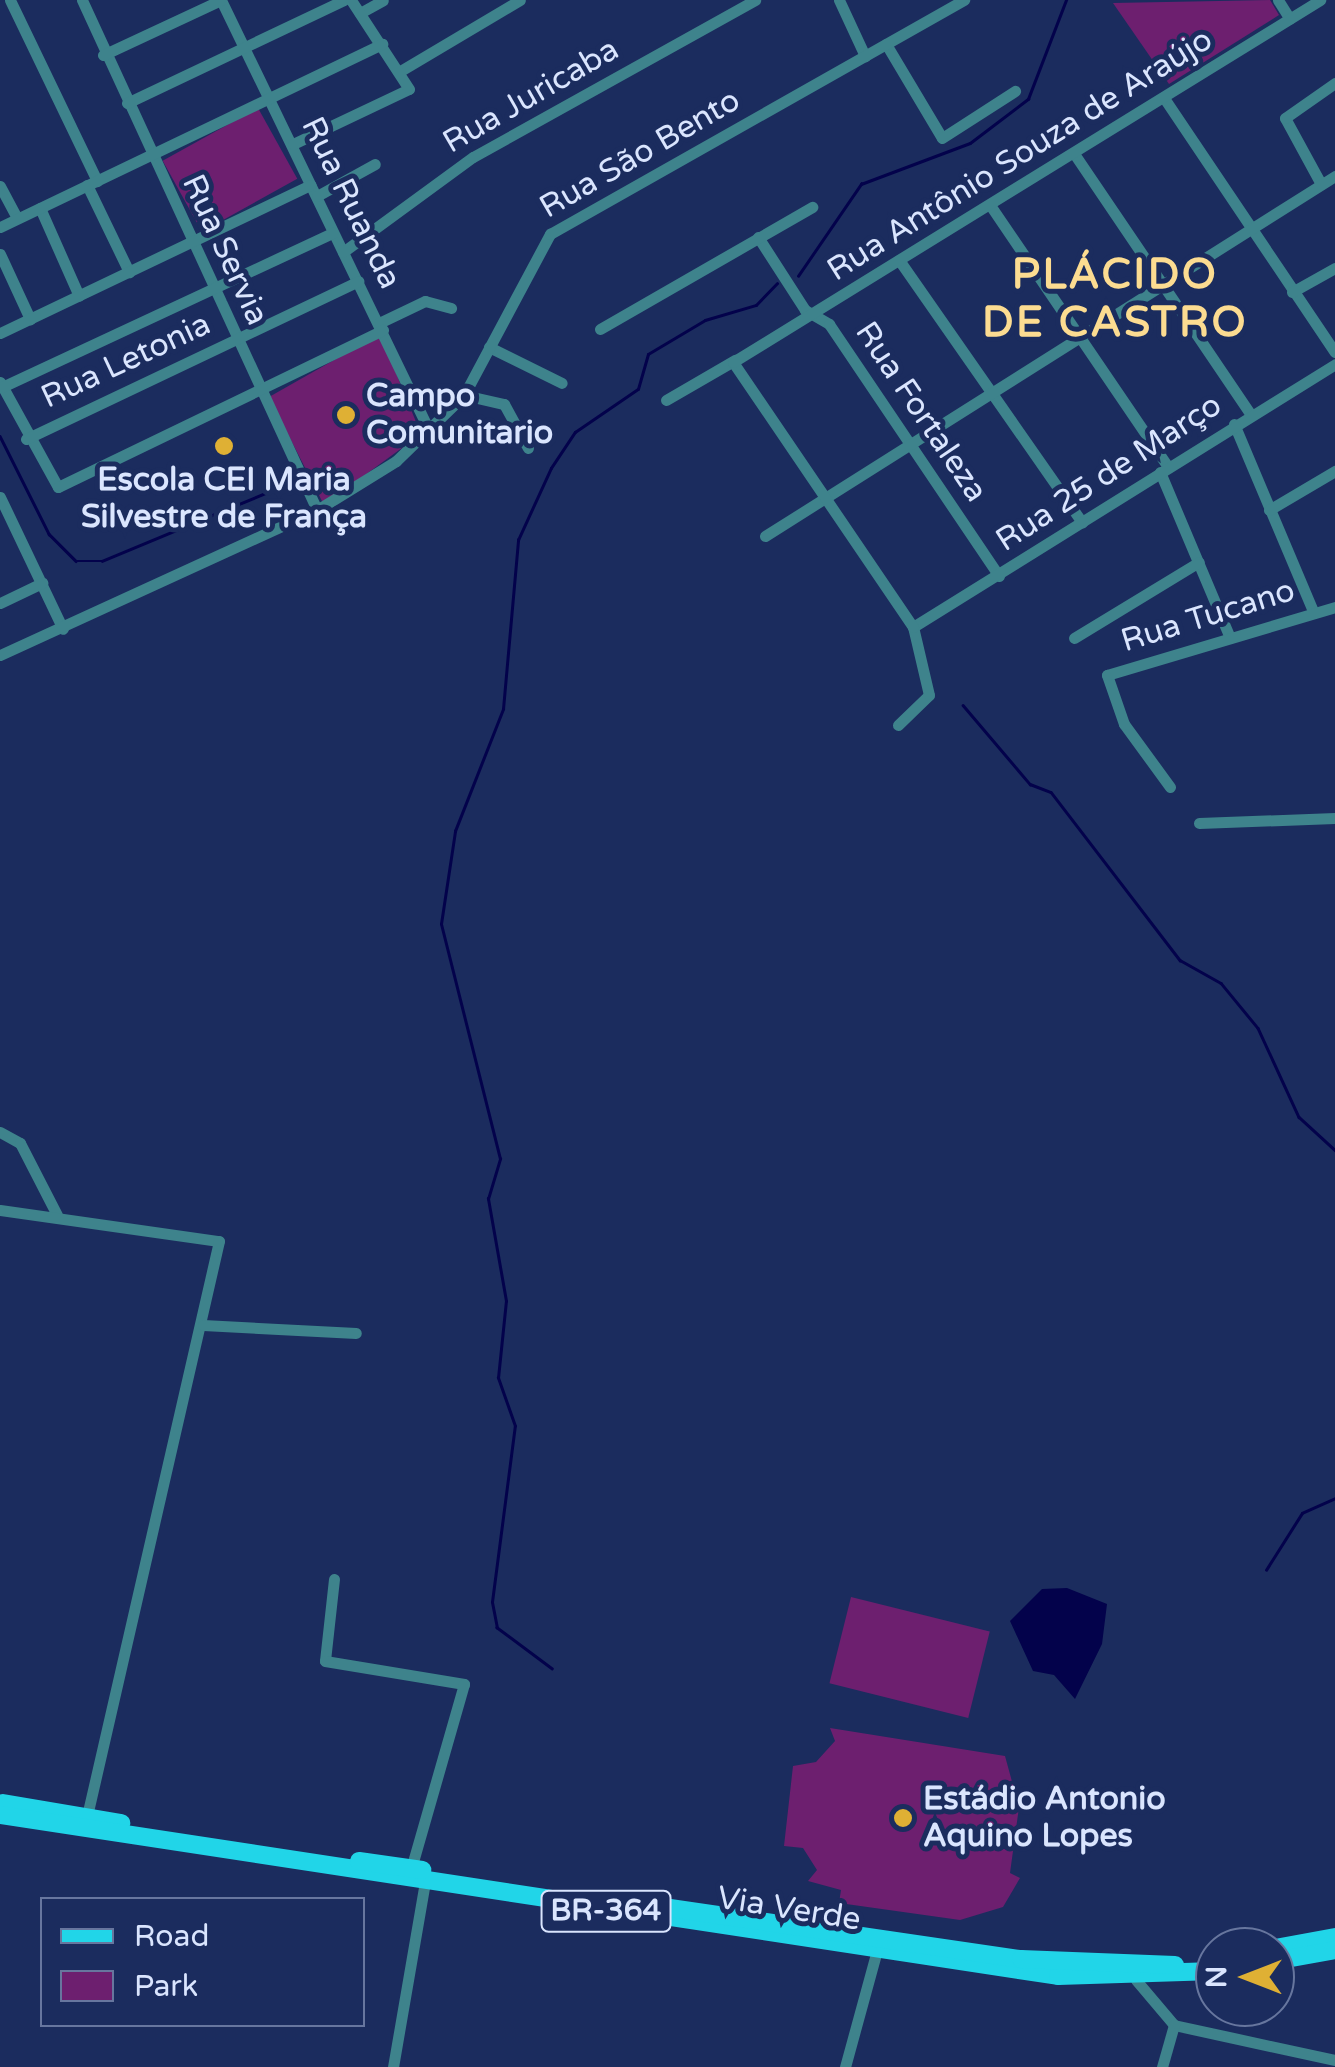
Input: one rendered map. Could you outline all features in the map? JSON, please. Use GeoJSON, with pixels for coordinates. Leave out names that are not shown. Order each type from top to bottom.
{"type":"FeatureCollection","features":[{"type":"Feature","properties":{"kind":"main road","name":"Via Verde"},"geometry":{"type":"LineString","coordinates":[[0,1803],[418,1876]]}},
{"type":"Feature","properties":{"kind":"main road","name":"Via Verde"},"geometry":{"type":"LineString","coordinates":[[0,1815],[878,1946],[1136,1980],[1195,1974]]}},
{"type":"Feature","properties":{"kind":"main road"},"geometry":{"type":"LineString","coordinates":[[1295,1945],[1335,1938]]}},
{"type":"Feature","properties":{"kind":"main road","name":"Via Verde"},"geometry":{"type":"LineString","coordinates":[[878,1946],[1084,1966],[1195,1961]]}},
{"type":"Feature","properties":{"kind":"main road"},"geometry":{"type":"LineString","coordinates":[[1295,1958],[1335,1950]]}},
{"type":"Feature","properties":{"kind":"street"},"geometry":{"type":"LineString","coordinates":[[10,0],[129,272]]}},
{"type":"Feature","properties":{"kind":"street"},"geometry":{"type":"LineString","coordinates":[[104,55],[221,0]]}},
{"type":"Feature","properties":{"kind":"street","name":"Rua Ruanda"},"geometry":{"type":"LineString","coordinates":[[221,0],[430,432]]}},
{"type":"Feature","properties":{"kind":"street"},"geometry":{"type":"LineString","coordinates":[[127,102],[348,0],[406,76],[406,91],[293,144]]}},
{"type":"Feature","properties":{"kind":"street"},"geometry":{"type":"LineString","coordinates":[[360,13],[383,0]]}},
{"type":"Feature","properties":{"kind":"street"},"geometry":{"type":"LineString","coordinates":[[406,76],[520,0]]}},
{"type":"Feature","properties":{"kind":"street","name":"Rua Juricaba"},"geometry":{"type":"LineString","coordinates":[[343,252],[473,158],[756,0]]}},
{"type":"Feature","properties":{"kind":"street"},"geometry":{"type":"LineString","coordinates":[[839,0],[865,56]]}},
{"type":"Feature","properties":{"kind":"street","name":"Rua São Bento"},"geometry":{"type":"LineString","coordinates":[[0,656],[316,510],[430,432],[464,396],[550,234],[964,0]]}},
{"type":"Feature","properties":{"kind":"street"},"geometry":{"type":"LineString","coordinates":[[1278,0],[1290,19]]}},
{"type":"Feature","properties":{"kind":"street","name":"Rua Antônio Souza de Araújo"},"geometry":{"type":"LineString","coordinates":[[666,400],[1075,155],[1320,0]]}},
{"type":"Feature","properties":{"kind":"street","name":"Rua Servia"},"geometry":{"type":"LineString","coordinates":[[83,6],[316,510]]}},
{"type":"Feature","properties":{"kind":"street"},"geometry":{"type":"LineString","coordinates":[[0,227],[382,44]]}},
{"type":"Feature","properties":{"kind":"street"},"geometry":{"type":"LineString","coordinates":[[886,44],[942,138],[1015,91]]}},
{"type":"Feature","properties":{"kind":"street"},"geometry":{"type":"LineString","coordinates":[[1321,184],[1284,118],[1335,82]]}},
{"type":"Feature","properties":{"kind":"street"},"geometry":{"type":"LineString","coordinates":[[1164,98],[1248,229],[1335,352]]}},
{"type":"Feature","properties":{"kind":"street"},"geometry":{"type":"LineString","coordinates":[[1075,155],[1167,282],[1250,415]]}},
{"type":"Feature","properties":{"kind":"street"},"geometry":{"type":"LineString","coordinates":[[0,333],[375,164]]}},
{"type":"Feature","properties":{"kind":"street"},"geometry":{"type":"LineString","coordinates":[[766,536],[1078,335],[1335,176]]}},
{"type":"Feature","properties":{"kind":"street"},"geometry":{"type":"LineString","coordinates":[[0,186],[17,218]]}},
{"type":"Feature","properties":{"kind":"street"},"geometry":{"type":"LineString","coordinates":[[990,204],[1164,469],[1230,638]]}},
{"type":"Feature","properties":{"kind":"street"},"geometry":{"type":"LineString","coordinates":[[40,208],[80,296]]}},
{"type":"Feature","properties":{"kind":"street"},"geometry":{"type":"LineString","coordinates":[[600,328],[812,208]]}},
{"type":"Feature","properties":{"kind":"street"},"geometry":{"type":"LineString","coordinates":[[334,233],[1,385],[52,485],[260,392],[425,301],[451,308]]}},
{"type":"Feature","properties":{"kind":"street","name":"Rua Fortaleza"},"geometry":{"type":"LineString","coordinates":[[758,237],[998,576]]}},
{"type":"Feature","properties":{"kind":"street"},"geometry":{"type":"LineString","coordinates":[[0,254],[30,319]]}},
{"type":"Feature","properties":{"kind":"street"},"geometry":{"type":"LineString","coordinates":[[899,260],[995,391],[1082,522]]}},
{"type":"Feature","properties":{"kind":"street"},"geometry":{"type":"LineString","coordinates":[[1292,292],[1335,268]]}},
{"type":"Feature","properties":{"kind":"street","name":"Rua Letonia"},"geometry":{"type":"LineString","coordinates":[[26,439],[358,281]]}},
{"type":"Feature","properties":{"kind":"street"},"geometry":{"type":"LineString","coordinates":[[490,347],[562,383]]}},
{"type":"Feature","properties":{"kind":"street"},"geometry":{"type":"LineString","coordinates":[[741,357],[734,374],[820,501],[913,627],[929,694],[898,726]]}},
{"type":"Feature","properties":{"kind":"street","name":"Rua 25 de Março"},"geometry":{"type":"LineString","coordinates":[[913,627],[1335,364]]}},
{"type":"Feature","properties":{"kind":"street"},"geometry":{"type":"LineString","coordinates":[[464,396],[504,404],[528,448]]}},
{"type":"Feature","properties":{"kind":"street"},"geometry":{"type":"LineString","coordinates":[[1234,424],[1314,613]]}},
{"type":"Feature","properties":{"kind":"street"},"geometry":{"type":"LineString","coordinates":[[1269,510],[1335,471]]}},
{"type":"Feature","properties":{"kind":"street"},"geometry":{"type":"LineString","coordinates":[[0,496],[63,629]]}},
{"type":"Feature","properties":{"kind":"street"},"geometry":{"type":"LineString","coordinates":[[1074,638],[1199,562]]}},
{"type":"Feature","properties":{"kind":"street"},"geometry":{"type":"LineString","coordinates":[[0,602],[42,583]]}},
{"type":"Feature","properties":{"kind":"street","name":"Rua Tucano"},"geometry":{"type":"LineString","coordinates":[[1170,787],[1126,728],[1107,676],[1335,607]]}},
{"type":"Feature","properties":{"kind":"street"},"geometry":{"type":"LineString","coordinates":[[1199,823],[1335,818]]}},
{"type":"Feature","properties":{"kind":"street"},"geometry":{"type":"LineString","coordinates":[[0,1132],[20,1143],[57,1215]]}},
{"type":"Feature","properties":{"kind":"street"},"geometry":{"type":"LineString","coordinates":[[0,1210],[57,1215],[220,1242],[87,1816]]}},
{"type":"Feature","properties":{"kind":"street"},"geometry":{"type":"LineString","coordinates":[[203,1325],[356,1333]]}},
{"type":"Feature","properties":{"kind":"street"},"geometry":{"type":"LineString","coordinates":[[334,1580],[323,1658],[452,1678],[466,1689],[418,1876],[393,2067]]}},
{"type":"Feature","properties":{"kind":"street"},"geometry":{"type":"LineString","coordinates":[[845,2067],[878,1946]]}},
{"type":"Feature","properties":{"kind":"street"},"geometry":{"type":"LineString","coordinates":[[1136,1980],[1174,2025],[1335,2060]]}},
{"type":"Feature","properties":{"kind":"street"},"geometry":{"type":"LineString","coordinates":[[1162,2067],[1174,2025]]}},
{"type":"Feature","properties":{"kind":"green space"},"geometry":{"type":"Polygon","coordinates":[[[1270,0],[1279,15],[1169,84],[1113,3],[1270,0]]]}},
{"type":"Feature","properties":{"kind":"green space"},"geometry":{"type":"Polygon","coordinates":[[[258,108],[297,179],[202,232],[163,161],[258,108]]]}},
{"type":"Feature","properties":{"kind":"green space","name":"Campo Comunitario"},"geometry":{"type":"Polygon","coordinates":[[[380,334],[421,434],[324,505],[269,397],[380,334]]]}},
{"type":"Feature","properties":{"kind":"green space"},"geometry":{"type":"Polygon","coordinates":[[[851,1597],[990,1632],[968,1718],[829,1683],[851,1597]]]}},
{"type":"Feature","properties":{"kind":"green space","name":"Estádio Antonio Aquino Lopes"},"geometry":{"type":"Polygon","coordinates":[[[830,1728],[1005,1756],[1019,1807],[1010,1873],[1020,1878],[1003,1907],[960,1920],[839,1903],[841,1890],[808,1881],[817,1870],[803,1848],[784,1846],[793,1766],[816,1762],[835,1741],[830,1728]]]}},
{"type":"Feature","properties":{"kind":"shaded area"},"geometry":{"type":"Polygon","coordinates":[[[1067,1588],[1107,1604],[1102,1644],[1075,1699],[1054,1675],[1033,1671],[1010,1621],[1042,1589],[1067,1588]]]}},
{"type":"Feature","properties":{"kind":"waterway"},"geometry":{"type":"LineString","coordinates":[[798,276],[861,184],[970,143],[1028,99],[1066,0]]}},
{"type":"Feature","properties":{"kind":"waterway"},"geometry":{"type":"LineString","coordinates":[[552,1669],[497,1628],[492,1602],[515,1426],[498,1378],[506,1301],[488,1199],[500,1159],[441,924],[455,831],[503,709],[518,540],[551,468],[575,432],[638,389],[648,354],[705,320],[756,305],[777,283]]}},
{"type":"Feature","properties":{"kind":"waterway"},"geometry":{"type":"LineString","coordinates":[[0,436],[49,534],[76,561],[102,561],[282,486]]}},
{"type":"Feature","properties":{"kind":"waterway"},"geometry":{"type":"LineString","coordinates":[[963,705],[1030,784],[1051,792],[1180,960],[1221,983],[1258,1028],[1299,1117],[1335,1150]]}},
{"type":"Feature","properties":{"kind":"waterway"},"geometry":{"type":"LineString","coordinates":[[1266,1570],[1302,1513],[1335,1498]]}},
{"type":"Feature","properties":{"kind":"place","name":"Campo Comunitario"},"geometry":{"type":"Point","coordinates":[346,415]}},
{"type":"Feature","properties":{"kind":"place","name":"Escola CEI Maria Silvestre de França"},"geometry":{"type":"Point","coordinates":[224,446]}},
{"type":"Feature","properties":{"kind":"place","name":"Estádio Antonio Aquino Lopes"},"geometry":{"type":"Point","coordinates":[903,1818]}},
{"type":"Feature","properties":{"kind":"district","name":"PLÁCIDO DE CASTRO"},"geometry":{"type":"Point","coordinates":[1115,299]}}]}
